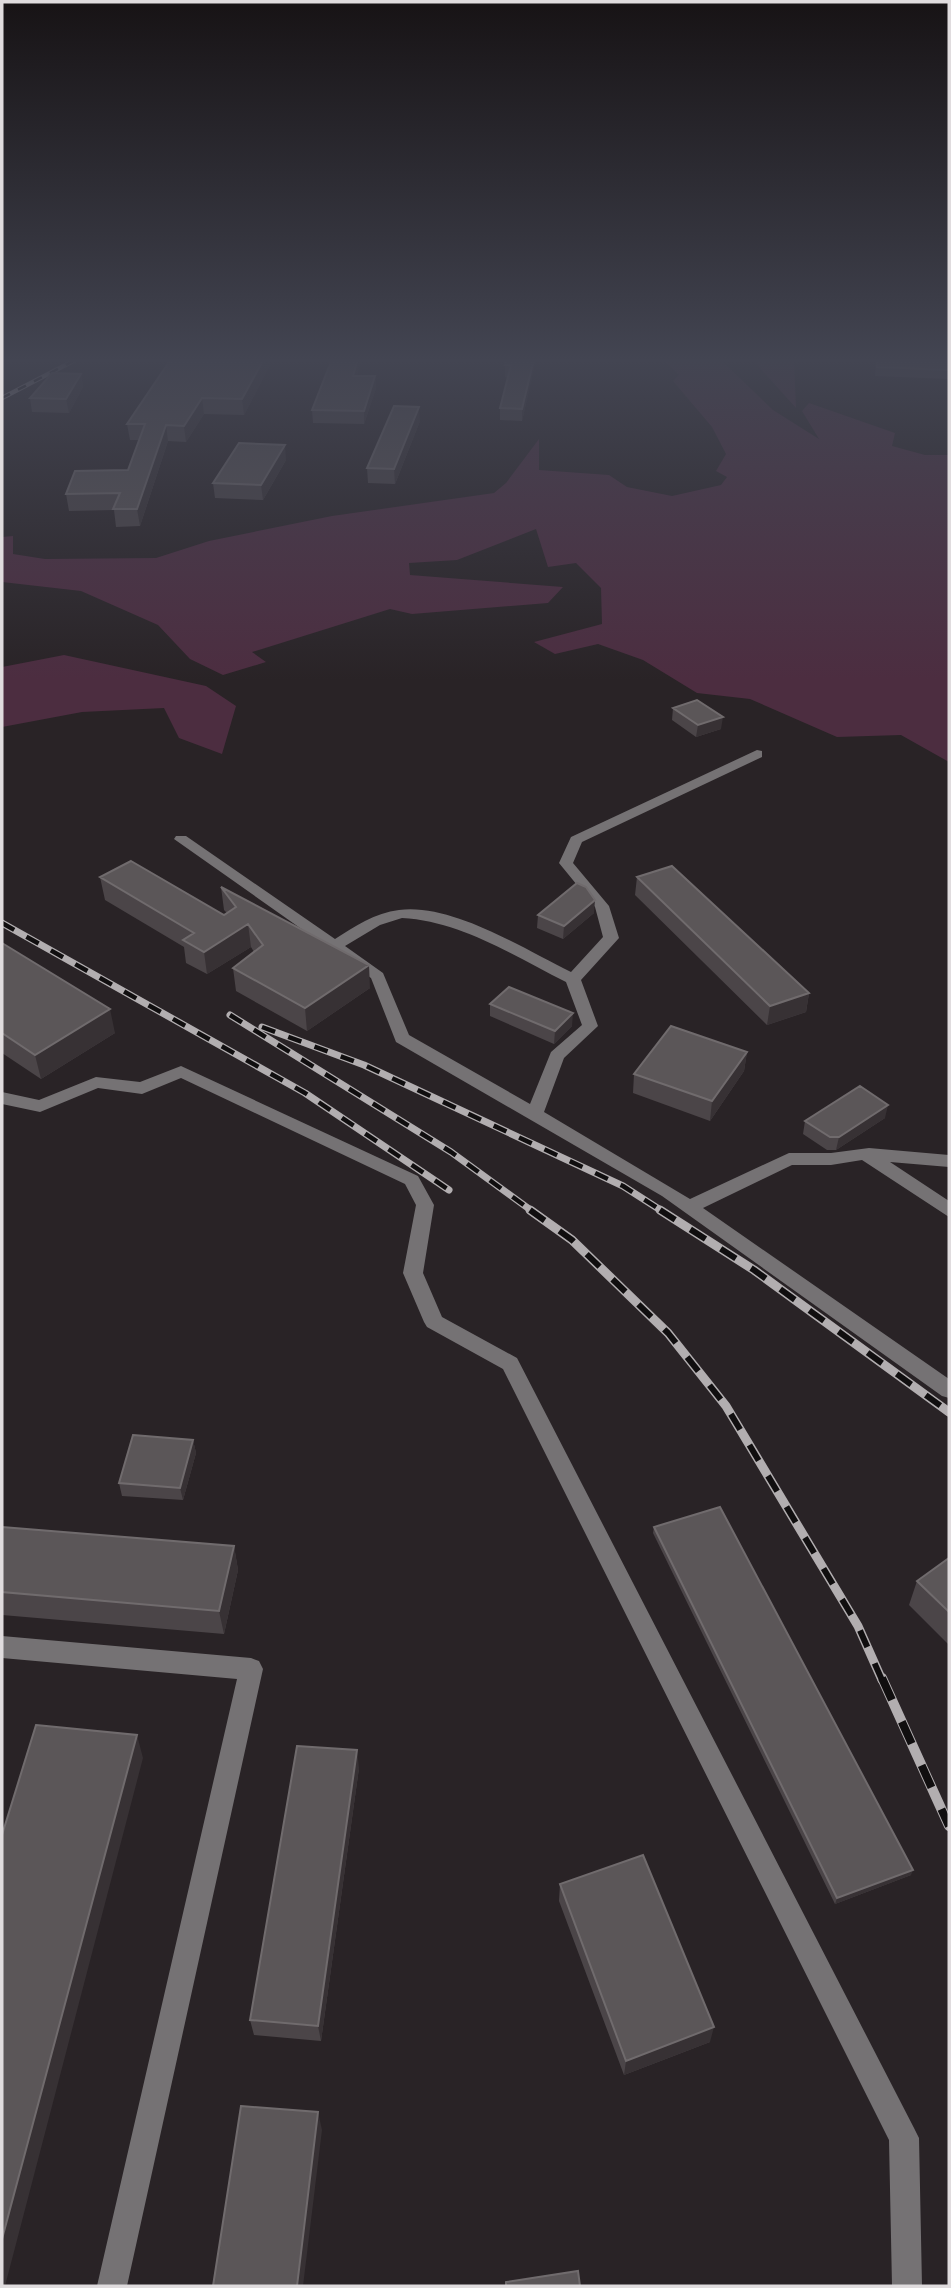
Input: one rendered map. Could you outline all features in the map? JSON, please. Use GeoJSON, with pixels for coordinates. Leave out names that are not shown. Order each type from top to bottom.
{"type":"FeatureCollection","features":[{"type":"Feature","properties":{"kind":"lane"},"geometry":{"type":"LineString","coordinates":[[573,979],[611,938],[602,906],[566,863],[576,840],[757,754]]}},
{"type":"Feature","properties":{"kind":"lane"},"geometry":{"type":"LineString","coordinates":[[181,839],[377,976],[402,1038],[535,1113],[690,1207],[949,1390]]}},
{"type":"Feature","properties":{"kind":"lane"},"geometry":{"type":"LineString","coordinates":[[334,946],[371,923],[403,914],[459,924],[573,979],[590,1026],[557,1056],[535,1113]]}},
{"type":"Feature","properties":{"kind":"lane"},"geometry":{"type":"LineString","coordinates":[[2,1098],[40,1106],[96,1083],[142,1087],[181,1071],[412,1180],[425,1205],[413,1273],[434,1322],[510,1364],[904,2138],[907,2286]]}},
{"type":"Feature","properties":{"kind":"lane"},"geometry":{"type":"LineString","coordinates":[[690,1207],[789,1159],[831,1159],[865,1154],[949,1161]]}},
{"type":"Feature","properties":{"kind":"lane"},"geometry":{"type":"LineString","coordinates":[[865,1154],[949,1210]]}},
{"type":"Feature","properties":{"kind":"lane"},"geometry":{"type":"LineString","coordinates":[[2,1647],[251,1669],[112,2286]]}},
{"type":"Feature","properties":{"kind":"shaded area"},"geometry":{"type":"Polygon","coordinates":[[[519,466],[539,466],[539,470],[609,475],[627,487],[672,496],[721,485],[727,477],[716,471],[719,466],[949,466],[949,762],[901,735],[837,737],[750,699],[697,693],[643,660],[598,644],[555,654],[534,642],[602,624],[601,588],[576,563],[548,567],[536,529],[457,560],[409,563],[410,575],[563,587],[548,603],[412,614],[390,609],[252,652],[266,662],[223,675],[190,659],[158,625],[81,591],[2,582],[2,537],[13,536],[13,554],[45,559],[156,558],[209,541],[332,516],[494,493],[506,483],[519,466]]]}},
{"type":"Feature","properties":{"kind":"shaded area"},"geometry":{"type":"Polygon","coordinates":[[[64,655],[206,686],[236,706],[222,754],[179,738],[164,708],[82,712],[2,727],[2,667],[64,655]]]}},
{"type":"Feature","properties":{"kind":"building"},"geometry":{"type":"Polygon","coordinates":[[[130,466],[152,466],[137,509],[113,509],[120,493],[66,494],[75,471],[128,470],[130,466]]]}},
{"type":"Feature","properties":{"kind":"building"},"geometry":{"type":"Polygon","coordinates":[[[224,466],[273,466],[261,485],[213,483],[224,466]]]}},
{"type":"Feature","properties":{"kind":"building"},"geometry":{"type":"Polygon","coordinates":[[[368,466],[395,466],[394,469],[367,468],[368,466]]]}},
{"type":"Feature","properties":{"kind":"building"},"geometry":{"type":"Polygon","coordinates":[[[697,700],[723,717],[698,725],[673,708],[697,700]]]}},
{"type":"Feature","properties":{"kind":"building"},"geometry":{"type":"Polygon","coordinates":[[[131,861],[224,915],[236,907],[221,887],[369,965],[305,1008],[233,968],[263,945],[248,924],[204,952],[183,940],[194,933],[100,877],[131,861]]]}},
{"type":"Feature","properties":{"kind":"building"},"geometry":{"type":"Polygon","coordinates":[[[672,866],[809,993],[770,1006],[637,877],[672,866]]]}},
{"type":"Feature","properties":{"kind":"building"},"geometry":{"type":"Polygon","coordinates":[[[577,883],[586,887],[595,900],[564,926],[538,915],[577,883]]]}},
{"type":"Feature","properties":{"kind":"building"},"geometry":{"type":"Polygon","coordinates":[[[2,943],[110,1009],[35,1055],[2,1033],[2,943]]]}},
{"type":"Feature","properties":{"kind":"building"},"geometry":{"type":"Polygon","coordinates":[[[509,987],[573,1013],[555,1031],[490,1004],[509,987]]]}},
{"type":"Feature","properties":{"kind":"building"},"geometry":{"type":"Polygon","coordinates":[[[671,1026],[747,1052],[712,1101],[634,1074],[671,1026]]]}},
{"type":"Feature","properties":{"kind":"building"},"geometry":{"type":"Polygon","coordinates":[[[860,1086],[888,1105],[839,1137],[830,1137],[805,1121],[860,1086]]]}},
{"type":"Feature","properties":{"kind":"building"},"geometry":{"type":"Polygon","coordinates":[[[133,1435],[193,1440],[180,1488],[119,1483],[133,1435]]]}},
{"type":"Feature","properties":{"kind":"building"},"geometry":{"type":"Polygon","coordinates":[[[720,1507],[913,1870],[837,1898],[654,1527],[720,1507]]]}},
{"type":"Feature","properties":{"kind":"building"},"geometry":{"type":"Polygon","coordinates":[[[2,1527],[234,1546],[219,1611],[2,1592],[2,1527]]]}},
{"type":"Feature","properties":{"kind":"building"},"geometry":{"type":"Polygon","coordinates":[[[949,1558],[949,1612],[917,1581],[949,1558]]]}},
{"type":"Feature","properties":{"kind":"building"},"geometry":{"type":"Polygon","coordinates":[[[36,1725],[137,1735],[2,2239],[2,1835],[36,1725]]]}},
{"type":"Feature","properties":{"kind":"building"},"geometry":{"type":"Polygon","coordinates":[[[297,1746],[357,1750],[318,2026],[250,2020],[297,1746]]]}},
{"type":"Feature","properties":{"kind":"building"},"geometry":{"type":"Polygon","coordinates":[[[643,1855],[714,2027],[626,2061],[560,1884],[643,1855]]]}},
{"type":"Feature","properties":{"kind":"building"},"geometry":{"type":"Polygon","coordinates":[[[241,2106],[318,2112],[297,2286],[213,2286],[241,2106]]]}},
{"type":"Feature","properties":{"kind":"building"},"geometry":{"type":"Polygon","coordinates":[[[578,2271],[580,2286],[506,2286],[506,2282],[578,2271]]]}},
{"type":"Feature","properties":{"kind":"railway"},"geometry":{"type":"LineString","coordinates":[[2,923],[305,1093],[449,1190]]}},
{"type":"Feature","properties":{"kind":"railway"},"geometry":{"type":"LineString","coordinates":[[230,1015],[451,1152],[532,1211]]}},
{"type":"Feature","properties":{"kind":"railway"},"geometry":{"type":"LineString","coordinates":[[262,1027],[364,1065],[623,1186],[662,1211]]}},
{"type":"Feature","properties":{"kind":"railway"},"geometry":{"type":"LineString","coordinates":[[530,1210],[572,1240],[668,1333],[726,1406],[858,1626],[882,1680]]}},
{"type":"Feature","properties":{"kind":"railway"},"geometry":{"type":"LineString","coordinates":[[660,1210],[754,1270],[949,1412]]}},
{"type":"Feature","properties":{"kind":"railway"},"geometry":{"type":"LineString","coordinates":[[882,1678],[949,1826]]}}]}
